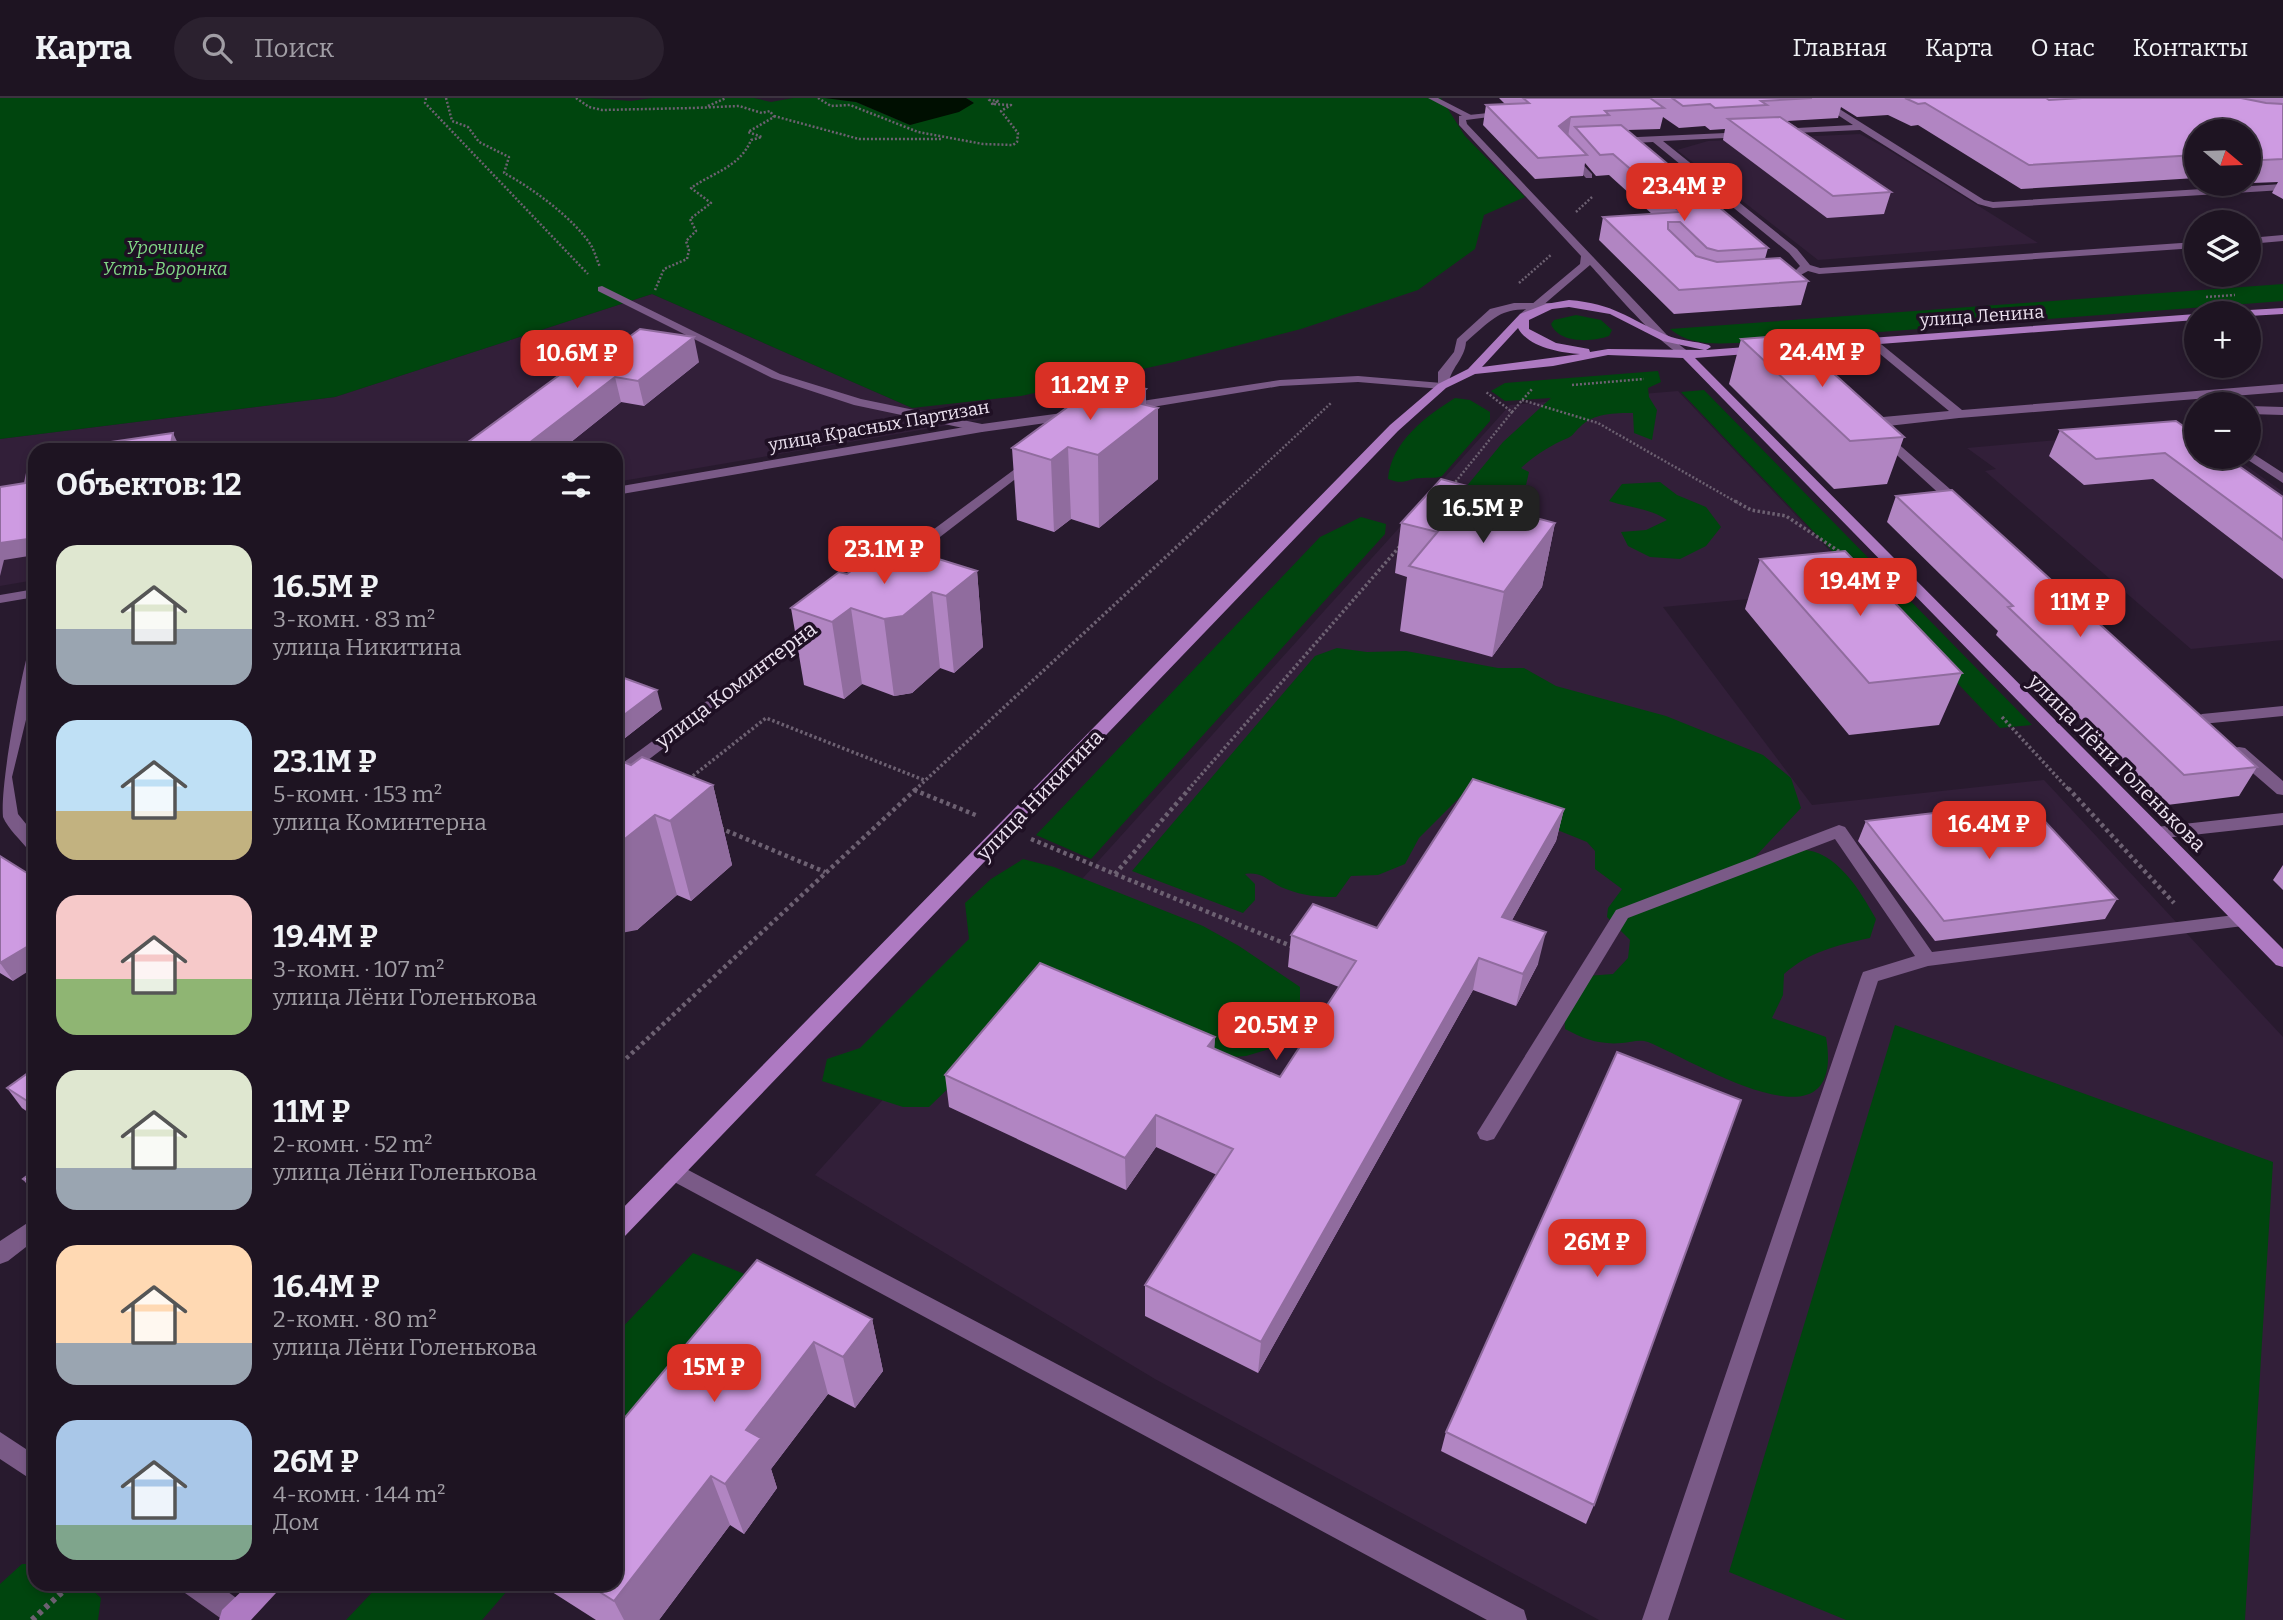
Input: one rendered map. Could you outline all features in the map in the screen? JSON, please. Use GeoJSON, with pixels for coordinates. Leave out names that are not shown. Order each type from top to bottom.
{"type":"FeatureCollection","features":[{"type":"Feature","properties":{"kind":"main road"},"geometry":{"type":"LineString","coordinates":[[1465,374],[1524,316],[1542,307],[1573,304],[1615,312],[1663,337],[1709,348],[1743,351]]}},
{"type":"Feature","properties":{"kind":"main road"},"geometry":{"type":"LineString","coordinates":[[2261,312],[2283,311]]}},
{"type":"Feature","properties":{"kind":"main road"},"geometry":{"type":"LineString","coordinates":[[1524,316],[1523,330],[1541,343],[1573,351],[1608,352]]}},
{"type":"Feature","properties":{"kind":"main road","name":"улица Ленина"},"geometry":{"type":"LineString","coordinates":[[1608,352],[1686,355],[2184,318]]}},
{"type":"Feature","properties":{"kind":"main road"},"geometry":{"type":"LineString","coordinates":[[1465,374],[1553,363],[1608,352],[1631,344],[1639,333],[1630,320]]}},
{"type":"Feature","properties":{"kind":"main road","name":"улица Лёни Голенькова"},"geometry":{"type":"LineString","coordinates":[[1686,355],[2283,960]]}},
{"type":"Feature","properties":{"kind":"main road","name":"улица Никитина"},"geometry":{"type":"LineString","coordinates":[[623,1223],[1394,428],[1442,386],[1465,374]]}},
{"type":"Feature","properties":{"kind":"main road"},"geometry":{"type":"LineString","coordinates":[[235,1617],[260,1591]]}},
{"type":"Feature","properties":{"kind":"street"},"geometry":{"type":"LineString","coordinates":[[1432,98],[1465,117],[1518,112]]}},
{"type":"Feature","properties":{"kind":"street"},"geometry":{"type":"LineString","coordinates":[[1816,98],[1981,202],[1993,205],[2283,187]]}},
{"type":"Feature","properties":{"kind":"street"},"geometry":{"type":"LineString","coordinates":[[1465,117],[1463,125],[1663,337],[1686,355]]}},
{"type":"Feature","properties":{"kind":"street"},"geometry":{"type":"LineString","coordinates":[[1768,133],[1862,127]]}},
{"type":"Feature","properties":{"kind":"street"},"geometry":{"type":"LineString","coordinates":[[1671,129],[1681,137]]}},
{"type":"Feature","properties":{"kind":"street"},"geometry":{"type":"LineString","coordinates":[[1605,141],[1754,133]]}},
{"type":"Feature","properties":{"kind":"street"},"geometry":{"type":"LineString","coordinates":[[1656,139],[1793,251],[1807,267],[1819,271],[2184,246]]}},
{"type":"Feature","properties":{"kind":"street"},"geometry":{"type":"LineString","coordinates":[[1568,143],[1562,147],[1589,176]]}},
{"type":"Feature","properties":{"kind":"street"},"geometry":{"type":"LineString","coordinates":[[2261,240],[2283,238]]}},
{"type":"Feature","properties":{"kind":"street"},"geometry":{"type":"LineString","coordinates":[[1524,316],[1585,265],[1586,254]]}},
{"type":"Feature","properties":{"kind":"street"},"geometry":{"type":"LineString","coordinates":[[1786,275],[1798,274],[1807,267]]}},
{"type":"Feature","properties":{"kind":"street"},"geometry":{"type":"LineString","coordinates":[[602,289],[776,376],[858,402],[982,428]]}},
{"type":"Feature","properties":{"kind":"street"},"geometry":{"type":"LineString","coordinates":[[1115,409],[1280,383],[1358,379],[1442,386],[1444,372],[1460,352],[1461,341],[1494,311],[1514,306],[1573,304]]}},
{"type":"Feature","properties":{"kind":"street"},"geometry":{"type":"LineString","coordinates":[[1872,342],[1959,414]]}},
{"type":"Feature","properties":{"kind":"street"},"geometry":{"type":"LineString","coordinates":[[2236,392],[2283,388]]}},
{"type":"Feature","properties":{"kind":"street"},"geometry":{"type":"LineString","coordinates":[[1975,518],[1871,426],[1883,421],[2184,396]]}},
{"type":"Feature","properties":{"kind":"street"},"geometry":{"type":"LineString","coordinates":[[2261,410],[2283,411]]}},
{"type":"Feature","properties":{"kind":"street","name":"улица Красных Партизан"},"geometry":{"type":"LineString","coordinates":[[623,491],[982,428],[1087,413],[1067,430]]}},
{"type":"Feature","properties":{"kind":"street"},"geometry":{"type":"LineString","coordinates":[[882,574],[1048,448]]}},
{"type":"Feature","properties":{"kind":"street"},"geometry":{"type":"LineString","coordinates":[[2261,463],[2283,479]]}},
{"type":"Feature","properties":{"kind":"street"},"geometry":{"type":"LineString","coordinates":[[0,599],[28,594]]}},
{"type":"Feature","properties":{"kind":"street","name":"улица Коминтерна"},"geometry":{"type":"LineString","coordinates":[[623,767],[827,616]]}},
{"type":"Feature","properties":{"kind":"street"},"geometry":{"type":"LineString","coordinates":[[28,680],[4,777],[10,815],[28,838]]}},
{"type":"Feature","properties":{"kind":"street"},"geometry":{"type":"LineString","coordinates":[[2202,719],[2283,711]]}},
{"type":"Feature","properties":{"kind":"street"},"geometry":{"type":"LineString","coordinates":[[2233,746],[2283,790]]}},
{"type":"Feature","properties":{"kind":"street"},"geometry":{"type":"LineString","coordinates":[[2156,833],[2283,819]]}},
{"type":"Feature","properties":{"kind":"street"},"geometry":{"type":"LineString","coordinates":[[1487,1133],[1622,914],[1839,831],[1927,959]]}},
{"type":"Feature","properties":{"kind":"street"},"geometry":{"type":"LineString","coordinates":[[1655,1620],[1870,977],[1927,959],[2243,920]]}},
{"type":"Feature","properties":{"kind":"street"},"geometry":{"type":"LineString","coordinates":[[673,1171],[1514,1620]]}},
{"type":"Feature","properties":{"kind":"street"},"geometry":{"type":"LineString","coordinates":[[0,1254],[28,1232]]}},
{"type":"Feature","properties":{"kind":"street"},"geometry":{"type":"LineString","coordinates":[[0,1444],[28,1465]]}},
{"type":"Feature","properties":{"kind":"street"},"geometry":{"type":"LineString","coordinates":[[203,1591],[235,1617]]}},
{"type":"Feature","properties":{"kind":"path"},"geometry":{"type":"LineString","coordinates":[[426,98],[425,103],[602,289]]}},
{"type":"Feature","properties":{"kind":"path"},"geometry":{"type":"LineString","coordinates":[[446,98],[452,121],[468,127],[479,142],[509,157],[505,173],[530,187],[592,246],[602,272],[628,293],[626,300]]}},
{"type":"Feature","properties":{"kind":"path"},"geometry":{"type":"LineString","coordinates":[[576,98],[589,107],[602,110],[739,107],[762,113],[770,111],[774,116],[859,139],[954,139]]}},
{"type":"Feature","properties":{"kind":"path"},"geometry":{"type":"LineString","coordinates":[[693,108],[721,102],[726,98]]}},
{"type":"Feature","properties":{"kind":"path"},"geometry":{"type":"LineString","coordinates":[[818,98],[831,106],[850,105],[918,132],[1002,145],[1017,142],[1018,133],[1001,111],[1011,104],[995,106],[992,104],[999,100],[990,98]]}},
{"type":"Feature","properties":{"kind":"path"},"geometry":{"type":"LineString","coordinates":[[646,311],[660,273],[687,259],[689,250],[686,242],[696,231],[691,218],[711,203],[691,188],[735,166],[747,154],[751,140],[762,137],[748,132],[774,116]]}},
{"type":"Feature","properties":{"kind":"path"},"geometry":{"type":"LineString","coordinates":[[1519,284],[1571,237]]}},
{"type":"Feature","properties":{"kind":"path"},"geometry":{"type":"LineString","coordinates":[[1444,495],[1512,412],[1475,385],[1465,374]]}},
{"type":"Feature","properties":{"kind":"path"},"geometry":{"type":"LineString","coordinates":[[623,1061],[1337,397]]}},
{"type":"Feature","properties":{"kind":"path"},"geometry":{"type":"LineString","coordinates":[[1522,400],[1598,423],[1751,510],[1786,516],[1851,559]]}},
{"type":"Feature","properties":{"kind":"path"},"geometry":{"type":"LineString","coordinates":[[1115,874],[1408,537]]}},
{"type":"Feature","properties":{"kind":"path"},"geometry":{"type":"LineString","coordinates":[[681,786],[766,718],[924,780]]}},
{"type":"Feature","properties":{"kind":"path"},"geometry":{"type":"LineString","coordinates":[[914,790],[1301,950]]}},
{"type":"Feature","properties":{"kind":"path"},"geometry":{"type":"LineString","coordinates":[[710,824],[826,872]]}},
{"type":"Feature","properties":{"kind":"path"},"geometry":{"type":"LineString","coordinates":[[32,1620],[63,1591]]}},
{"type":"Feature","properties":{"kind":"shaded area"},"geometry":{"type":"Polygon","coordinates":[[[825,98],[966,98],[974,103],[959,112],[910,125],[856,102],[825,98]]]}},
{"type":"Feature","properties":{"kind":"shaded area"},"geometry":{"type":"Polygon","coordinates":[[[1860,134],[2038,243],[1818,260],[1677,150],[1708,141],[1860,134]]]}},
{"type":"Feature","properties":{"kind":"shaded area"},"geometry":{"type":"Polygon","coordinates":[[[652,294],[912,408],[985,419],[623,481],[623,443],[28,443],[28,581],[0,586],[0,439],[335,397],[652,294]]]}},
{"type":"Feature","properties":{"kind":"shaded area"},"geometry":{"type":"Polygon","coordinates":[[[1678,391],[1865,588],[1663,607],[1812,805],[2044,780],[2283,1037],[2283,1620],[1599,1620],[1155,1379],[815,1175],[1510,405],[1678,391]]]}},
{"type":"Feature","properties":{"kind":"shaded area"},"geometry":{"type":"Polygon","coordinates":[[[2184,429],[2184,469],[2251,469],[2283,492],[2283,640],[2191,649],[1985,471],[1996,469],[1967,448],[2184,429]]]}},
{"type":"Feature","properties":{"kind":"green space","name":"Урочище Усть-Воронка"},"geometry":{"type":"Polygon","coordinates":[[[0,98],[591,98],[631,101],[652,98],[754,98],[771,102],[793,98],[825,98],[856,102],[910,125],[973,102],[966,98],[1441,98],[1465,136],[1525,197],[1484,215],[1475,249],[1418,290],[1301,329],[1174,362],[1021,396],[912,408],[652,294],[335,397],[0,439],[0,98]]]}},
{"type":"Feature","properties":{"kind":"green space"},"geometry":{"type":"Polygon","coordinates":[[[2283,284],[2283,301],[2184,301],[2184,309],[1737,343],[1693,341],[1670,329],[2261,287],[2283,284]]]}},
{"type":"Feature","properties":{"kind":"green space"},"geometry":{"type":"Polygon","coordinates":[[[1576,315],[1601,320],[1612,330],[1609,336],[1577,340],[1561,335],[1551,324],[1554,320],[1576,315]]]}},
{"type":"Feature","properties":{"kind":"green space"},"geometry":{"type":"Polygon","coordinates":[[[1658,371],[1661,382],[1648,388],[1649,397],[1657,410],[1652,440],[1634,433],[1633,413],[1598,416],[1585,422],[1570,437],[1543,451],[1521,468],[1529,472],[1526,485],[1514,503],[1433,527],[1503,442],[1551,398],[1505,401],[1491,391],[1505,383],[1658,371]]]}},
{"type":"Feature","properties":{"kind":"green space"},"geometry":{"type":"Polygon","coordinates":[[[1704,390],[2032,725],[2000,728],[1681,392],[1704,390]]]}},
{"type":"Feature","properties":{"kind":"green space"},"geometry":{"type":"Polygon","coordinates":[[[1455,398],[1470,400],[1490,412],[1490,421],[1442,476],[1403,482],[1388,479],[1396,453],[1412,431],[1455,398]]]}},
{"type":"Feature","properties":{"kind":"green space"},"geometry":{"type":"Polygon","coordinates":[[[1660,482],[1677,495],[1706,507],[1721,527],[1706,546],[1680,559],[1650,557],[1628,546],[1621,532],[1646,530],[1667,520],[1609,501],[1622,484],[1660,482]]]}},
{"type":"Feature","properties":{"kind":"green space"},"geometry":{"type":"Polygon","coordinates":[[[1361,517],[1386,524],[1385,534],[1091,859],[1036,835],[1320,537],[1361,517]]]}},
{"type":"Feature","properties":{"kind":"green space"},"geometry":{"type":"Polygon","coordinates":[[[1337,648],[1367,652],[1406,651],[1498,668],[1524,668],[1556,686],[1666,716],[1763,755],[1791,778],[1801,808],[1754,858],[1797,850],[1811,851],[1823,856],[1845,873],[1876,919],[1870,938],[1824,950],[1803,960],[1784,974],[1783,995],[1772,1018],[1826,1037],[1826,1073],[1814,1091],[1791,1097],[1762,1092],[1731,1081],[1648,1042],[1599,1042],[1565,1029],[1564,1007],[1587,976],[1613,974],[1628,958],[1630,940],[1607,917],[1608,908],[1622,889],[1595,869],[1595,851],[1587,842],[1483,800],[1460,797],[1419,838],[1405,864],[1378,875],[1351,876],[1336,897],[1299,893],[1280,887],[1262,876],[1245,874],[1255,884],[1255,900],[1243,913],[1132,871],[1315,656],[1337,648]]]}},
{"type":"Feature","properties":{"kind":"green space"},"geometry":{"type":"Polygon","coordinates":[[[1023,859],[1054,867],[1203,926],[1239,946],[1300,987],[1300,1018],[1280,1046],[1246,1056],[963,1074],[929,1107],[903,1107],[822,1081],[827,1059],[860,1048],[969,939],[965,903],[991,879],[1023,859]]]}},
{"type":"Feature","properties":{"kind":"green space"},"geometry":{"type":"Polygon","coordinates":[[[1895,1025],[2273,1162],[2245,1620],[1846,1620],[1729,1572],[1895,1025]]]}},
{"type":"Feature","properties":{"kind":"green space"},"geometry":{"type":"Polygon","coordinates":[[[693,1253],[774,1286],[623,1458],[623,1327],[693,1253]]]}},
{"type":"Feature","properties":{"kind":"green space"},"geometry":{"type":"Polygon","coordinates":[[[22,1564],[28,1564],[28,1591],[94,1591],[101,1598],[98,1620],[0,1620],[0,1584],[22,1564]]]}},
{"type":"Feature","properties":{"kind":"green space"},"geometry":{"type":"Polygon","coordinates":[[[373,1591],[507,1591],[482,1620],[346,1620],[373,1591]]]}},
{"type":"Feature","properties":{"kind":"building"},"geometry":{"type":"Polygon","coordinates":[[[1523,98],[1650,98],[1664,108],[1605,111],[1609,115],[1571,117],[1559,126],[1587,155],[1538,158],[1486,105],[1529,103],[1523,98]]]}},
{"type":"Feature","properties":{"kind":"building"},"geometry":{"type":"Polygon","coordinates":[[[1672,98],[1812,98],[1761,101],[1767,105],[1715,108],[1710,104],[1683,106],[1672,98]]]}},
{"type":"Feature","properties":{"kind":"building"},"geometry":{"type":"Polygon","coordinates":[[[1905,98],[2241,98],[2283,104],[2283,159],[2261,159],[2261,119],[2184,119],[2184,156],[2029,165],[1925,103],[1918,104],[1905,98]]]}},
{"type":"Feature","properties":{"kind":"building"},"geometry":{"type":"Polygon","coordinates":[[[1780,117],[1891,192],[1833,196],[1728,119],[1780,117]]]}},
{"type":"Feature","properties":{"kind":"building"},"geometry":{"type":"Polygon","coordinates":[[[1621,125],[1768,248],[1718,251],[1707,248],[1680,222],[1668,222],[1668,229],[1696,256],[1717,262],[1780,258],[1808,281],[1679,290],[1603,217],[1680,212],[1613,154],[1600,155],[1575,127],[1621,125]]]}},
{"type":"Feature","properties":{"kind":"building"},"geometry":{"type":"Polygon","coordinates":[[[640,329],[694,337],[638,381],[615,377],[529,443],[467,443],[569,368],[584,370],[640,329]]]}},
{"type":"Feature","properties":{"kind":"building"},"geometry":{"type":"Polygon","coordinates":[[[1791,335],[1904,437],[1850,441],[1741,339],[1791,335]]]}},
{"type":"Feature","properties":{"kind":"building"},"geometry":{"type":"Polygon","coordinates":[[[1107,378],[1146,389],[1130,401],[1158,408],[1098,455],[1068,447],[1051,460],[1012,448],[1107,378]]]}},
{"type":"Feature","properties":{"kind":"building"},"geometry":{"type":"Polygon","coordinates":[[[2176,421],[2184,427],[2184,467],[2165,453],[2096,459],[2060,430],[2176,421]]]}},
{"type":"Feature","properties":{"kind":"building"},"geometry":{"type":"Polygon","coordinates":[[[173,433],[171,443],[104,443],[173,433]]]}},
{"type":"Feature","properties":{"kind":"building"},"geometry":{"type":"Polygon","coordinates":[[[28,468],[28,539],[0,543],[0,487],[25,483],[28,468]]]}},
{"type":"Feature","properties":{"kind":"building"},"geometry":{"type":"Polygon","coordinates":[[[2187,469],[2243,469],[2283,497],[2283,540],[2187,469]]]}},
{"type":"Feature","properties":{"kind":"building"},"geometry":{"type":"Polygon","coordinates":[[[1441,479],[1482,490],[1473,501],[1465,499],[1437,532],[1401,523],[1441,479]]]}},
{"type":"Feature","properties":{"kind":"building"},"geometry":{"type":"Polygon","coordinates":[[[1952,490],[2257,767],[2184,775],[2008,607],[2013,606],[1896,496],[1952,490]]]}},
{"type":"Feature","properties":{"kind":"building"},"geometry":{"type":"Polygon","coordinates":[[[1465,499],[1555,523],[1504,592],[1409,566],[1465,499]]]}},
{"type":"Feature","properties":{"kind":"building"},"geometry":{"type":"Polygon","coordinates":[[[880,549],[905,557],[913,551],[977,571],[946,596],[932,592],[903,616],[884,619],[851,608],[832,622],[791,608],[839,572],[847,574],[880,549]]]}},
{"type":"Feature","properties":{"kind":"building"},"geometry":{"type":"Polygon","coordinates":[[[1845,551],[1962,673],[1869,683],[1760,559],[1845,551]]]}},
{"type":"Feature","properties":{"kind":"building"},"geometry":{"type":"Polygon","coordinates":[[[623,679],[657,690],[623,716],[623,679]]]}},
{"type":"Feature","properties":{"kind":"building"},"geometry":{"type":"Polygon","coordinates":[[[642,757],[713,785],[670,821],[655,815],[623,840],[623,762],[631,765],[642,757]]]}},
{"type":"Feature","properties":{"kind":"building"},"geometry":{"type":"Polygon","coordinates":[[[1473,779],[1564,809],[1502,917],[1546,932],[1523,974],[1479,958],[1261,1342],[1145,1285],[1233,1149],[1156,1115],[1125,1158],[945,1075],[1040,963],[1215,1037],[1208,1046],[1280,1077],[1356,961],[1291,935],[1313,904],[1377,928],[1473,779]]]}},
{"type":"Feature","properties":{"kind":"building"},"geometry":{"type":"Polygon","coordinates":[[[2027,802],[2117,899],[1944,921],[1866,821],[2027,802]]]}},
{"type":"Feature","properties":{"kind":"building"},"geometry":{"type":"Polygon","coordinates":[[[0,856],[28,874],[28,946],[0,963],[0,856]]]}},
{"type":"Feature","properties":{"kind":"building"},"geometry":{"type":"Polygon","coordinates":[[[1617,1052],[1741,1100],[1594,1505],[1446,1432],[1617,1052]]]}},
{"type":"Feature","properties":{"kind":"building"},"geometry":{"type":"Polygon","coordinates":[[[28,1073],[28,1102],[7,1088],[28,1073]]]}},
{"type":"Feature","properties":{"kind":"building"},"geometry":{"type":"Polygon","coordinates":[[[757,1260],[872,1319],[843,1357],[814,1342],[746,1430],[761,1438],[725,1484],[711,1476],[623,1589],[623,1420],[757,1260]]]}},
{"type":"Feature","properties":{"kind":"building"},"geometry":{"type":"Polygon","coordinates":[[[598,1591],[622,1591],[614,1601],[598,1591]]]}}]}
